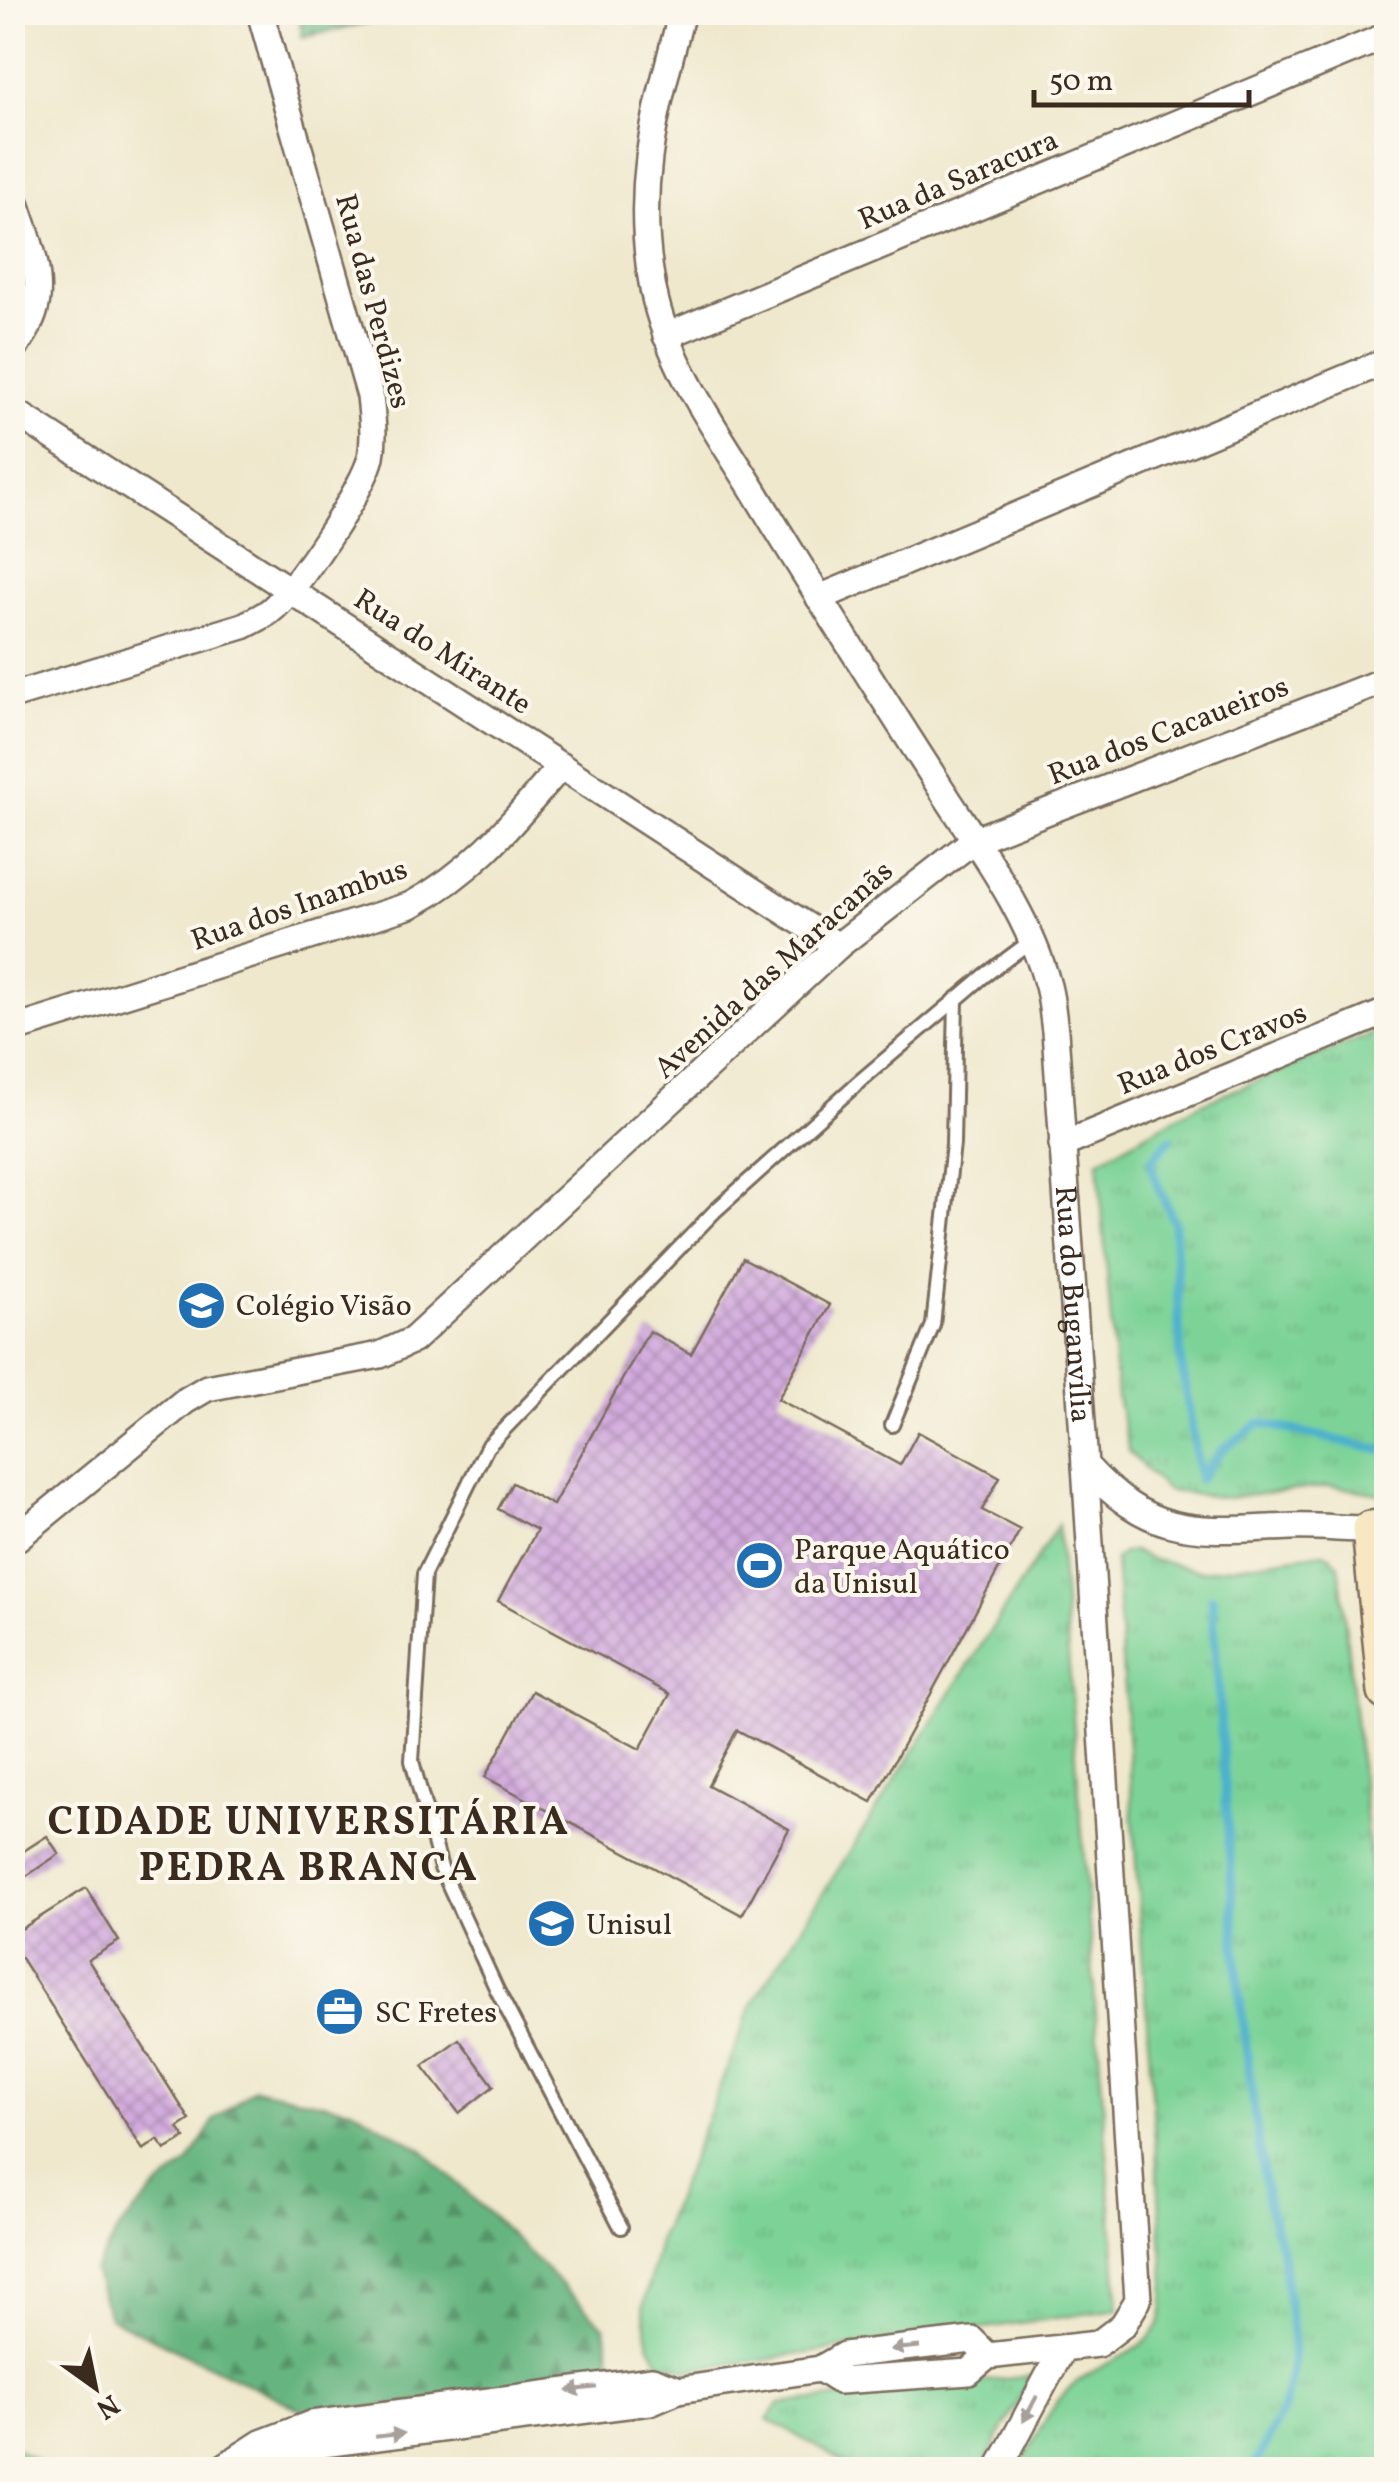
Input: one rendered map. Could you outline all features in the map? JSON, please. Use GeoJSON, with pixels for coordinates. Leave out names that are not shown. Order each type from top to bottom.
{"type":"FeatureCollection","features":[{"type":"Feature","properties":{"kind":"street","name":"Rua das Perdizes"},"geometry":{"type":"LineString","coordinates":[[12,696],[242,626],[269,611],[291,590],[370,462],[374,436],[370,396],[260,12]]}},
{"type":"Feature","properties":{"kind":"street"},"geometry":{"type":"LineString","coordinates":[[682,12],[652,126],[646,169],[646,226],[653,288],[666,336],[688,384],[974,840]]}},
{"type":"Feature","properties":{"kind":"street","name":"Rua da Saracura"},"geometry":{"type":"LineString","coordinates":[[666,336],[1386,36]]}},
{"type":"Feature","properties":{"kind":"street"},"geometry":{"type":"LineString","coordinates":[[12,191],[38,292],[28,327],[12,352]]}},
{"type":"Feature","properties":{"kind":"street"},"geometry":{"type":"LineString","coordinates":[[819,598],[1386,362]]}},
{"type":"Feature","properties":{"kind":"street","name":"Rua do Mirante"},"geometry":{"type":"LineString","coordinates":[[12,410],[838,946]]}},
{"type":"Feature","properties":{"kind":"street","name":"Rua dos Cacaueiros"},"geometry":{"type":"LineString","coordinates":[[974,840],[1386,680]]}},
{"type":"Feature","properties":{"kind":"street","name":"Rua dos Inambus"},"geometry":{"type":"LineString","coordinates":[[12,1030],[411,905],[466,870],[562,766]]}},
{"type":"Feature","properties":{"kind":"street","name":"Rua do Buganvília"},"geometry":{"type":"LineString","coordinates":[[974,840],[1032,940],[1048,987],[1055,1032],[1084,1465],[1113,1496],[1137,1512],[1164,1522],[1217,1530],[1378,1528]]}},
{"type":"Feature","properties":{"kind":"street","name":"Avenida das Maracanãs"},"geometry":{"type":"LineString","coordinates":[[12,1542],[185,1401],[207,1388],[380,1355],[413,1340],[838,946],[974,840]]}},
{"type":"Feature","properties":{"kind":"street","name":"Rua dos Cravos"},"geometry":{"type":"LineString","coordinates":[[1062,1144],[1386,1012]]}},
{"type":"Feature","properties":{"kind":"street"},"geometry":{"type":"LineString","coordinates":[[263,2470],[323,2444],[650,2402],[678,2390],[820,2369],[844,2355],[972,2340],[988,2356],[1063,2348],[1098,2344],[1123,2325],[1138,2300],[1084,1465]]}},
{"type":"Feature","properties":{"kind":"street"},"geometry":{"type":"LineString","coordinates":[[1378,1528],[1386,1692]]}},
{"type":"Feature","properties":{"kind":"street"},"geometry":{"type":"LineString","coordinates":[[998,2470],[1063,2348]]}},
{"type":"Feature","properties":{"kind":"street"},"geometry":{"type":"LineString","coordinates":[[220,2470],[262,2443],[311,2424],[652,2380],[678,2390]]}},
{"type":"Feature","properties":{"kind":"lane"},"geometry":{"type":"LineString","coordinates":[[621,2226],[497,1990],[441,1868],[412,1761],[424,1574],[487,1447],[715,1211],[956,999],[1032,940]]}},
{"type":"Feature","properties":{"kind":"lane"},"geometry":{"type":"LineString","coordinates":[[892,1425],[934,1325],[954,1144],[956,999]]}},
{"type":"Feature","properties":{"kind":"green space"},"geometry":{"type":"Polygon","coordinates":[[[299,12],[409,12],[409,13],[302,38],[299,12]]]}},
{"type":"Feature","properties":{"kind":"green space"},"geometry":{"type":"Polygon","coordinates":[[[1386,1028],[1386,1495],[1332,1486],[1227,1498],[1167,1491],[1129,1452],[1117,1397],[1098,1161],[1200,1104],[1386,1028]]]}},
{"type":"Feature","properties":{"kind":"green space"},"geometry":{"type":"Polygon","coordinates":[[[1058,1525],[1119,2309],[688,2370],[660,2362],[650,2346],[643,2309],[660,2237],[753,2003],[1058,1525]]]}},
{"type":"Feature","properties":{"kind":"green space"},"geometry":{"type":"Polygon","coordinates":[[[1132,1551],[1203,1571],[1323,1553],[1339,1565],[1386,2014],[1386,2469],[1019,2469],[1064,2393],[1143,2343],[1160,2322],[1164,2308],[1115,1559],[1132,1551]]]}},
{"type":"Feature","properties":{"kind":"green space"},"geometry":{"type":"Polygon","coordinates":[[[254,2088],[355,2110],[423,2150],[605,2327],[613,2377],[312,2415],[109,2317],[94,2271],[119,2229],[156,2189],[189,2163],[214,2120],[254,2088]]]}},
{"type":"Feature","properties":{"kind":"green space"},"geometry":{"type":"Polygon","coordinates":[[[1032,2376],[982,2469],[855,2469],[768,2419],[779,2404],[1032,2376]]]}},
{"type":"Feature","properties":{"kind":"green space"},"geometry":{"type":"Polygon","coordinates":[[[13,2446],[50,2469],[13,2469],[13,2446]]]}},
{"type":"Feature","properties":{"kind":"building","name":"Parque Aquático da Unisul"},"geometry":{"type":"Polygon","coordinates":[[[743,1258],[830,1305],[778,1399],[900,1465],[918,1432],[1000,1477],[982,1510],[1020,1530],[872,1802],[737,1730],[708,1785],[789,1829],[742,1915],[485,1777],[532,1691],[640,1749],[670,1694],[498,1601],[537,1530],[498,1509],[512,1483],[553,1505],[649,1331],[691,1354],[743,1258]]]}},
{"type":"Feature","properties":{"kind":"building"},"geometry":{"type":"Polygon","coordinates":[[[47,1836],[59,1854],[25,1877],[13,1858],[47,1836]]]}},
{"type":"Feature","properties":{"kind":"building"},"geometry":{"type":"Polygon","coordinates":[[[86,1888],[119,1941],[88,1960],[190,2120],[178,2128],[185,2138],[165,2150],[158,2140],[143,2150],[12,1944],[12,1935],[86,1888]]]}},
{"type":"Feature","properties":{"kind":"building"},"geometry":{"type":"Polygon","coordinates":[[[459,2039],[494,2086],[459,2113],[423,2066],[459,2039]]]}},
{"type":"Feature","properties":{"kind":"waterway"},"geometry":{"type":"LineString","coordinates":[[1170,1139],[1151,1161],[1174,1223],[1181,1362],[1200,1479]]}},
{"type":"Feature","properties":{"kind":"waterway"},"geometry":{"type":"LineString","coordinates":[[1200,1479],[1221,1451],[1260,1423],[1386,1451]]}},
{"type":"Feature","properties":{"kind":"waterway"},"geometry":{"type":"LineString","coordinates":[[1212,1598],[1239,1990],[1258,2140],[1268,2203],[1282,2253],[1293,2339],[1292,2371],[1283,2410],[1252,2470]]}},
{"type":"Feature","properties":{"kind":"place","name":"Colégio Visão"},"geometry":{"type":"Point","coordinates":[201,1305]}},
{"type":"Feature","properties":{"kind":"place","name":"Parque Aquático da Unisul"},"geometry":{"type":"Point","coordinates":[759,1566]}},
{"type":"Feature","properties":{"kind":"place","name":"Unisul"},"geometry":{"type":"Point","coordinates":[551,1924]}},
{"type":"Feature","properties":{"kind":"place","name":"SC Fretes"},"geometry":{"type":"Point","coordinates":[340,2012]}},
{"type":"Feature","properties":{"kind":"district","name":"CIDADE UNIVERSITÁRIA PEDRA BRANCA"},"geometry":{"type":"Point","coordinates":[309,1843]}}]}
